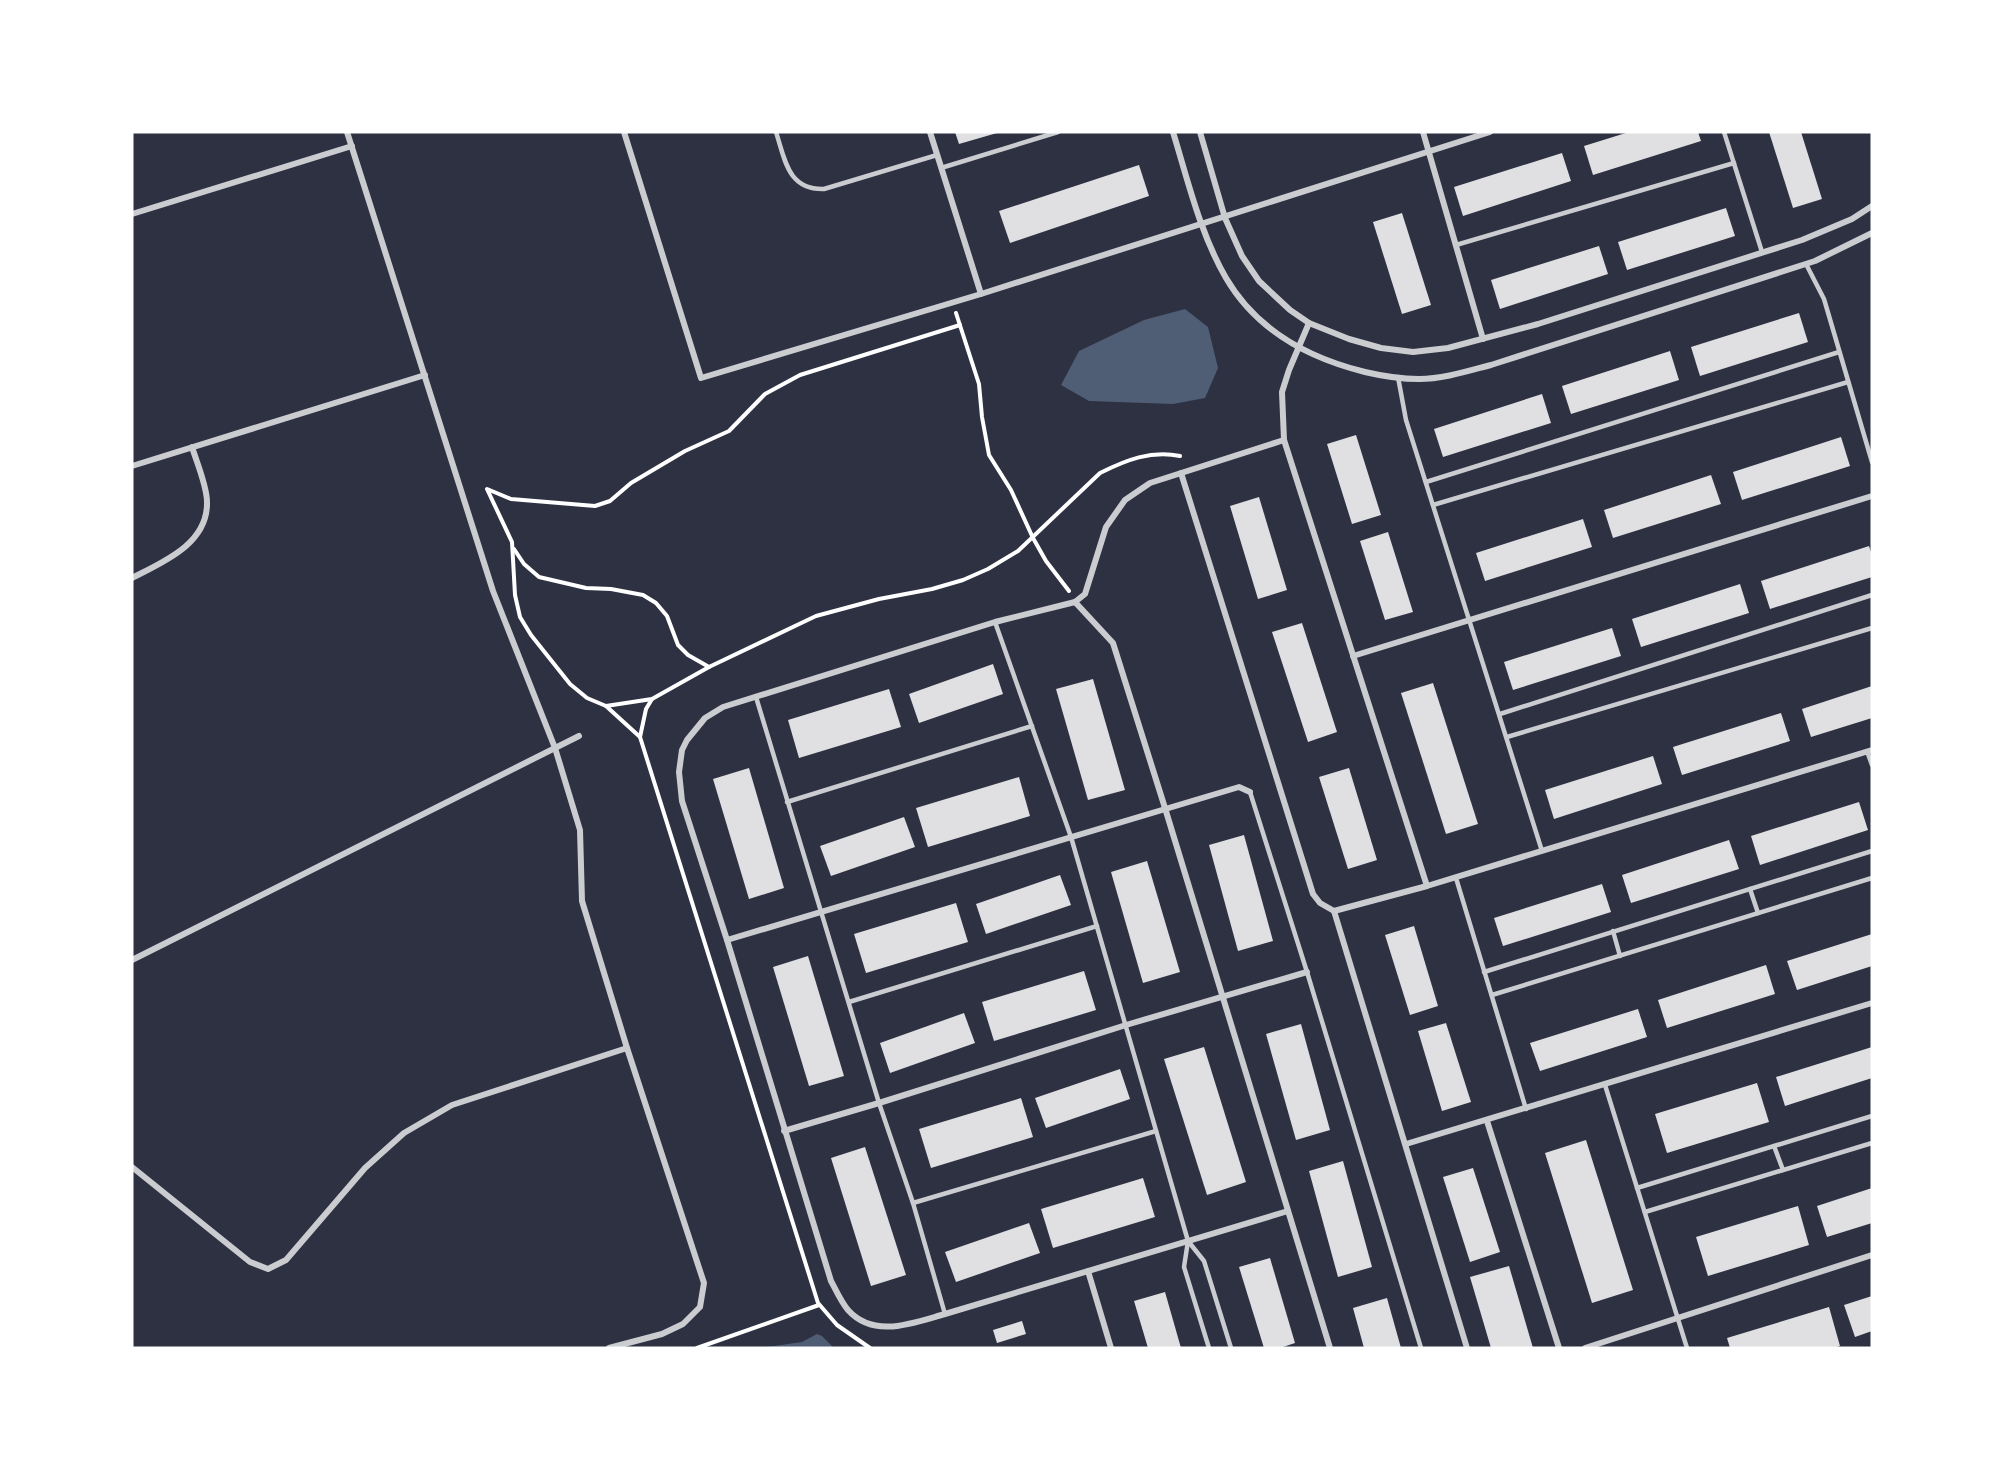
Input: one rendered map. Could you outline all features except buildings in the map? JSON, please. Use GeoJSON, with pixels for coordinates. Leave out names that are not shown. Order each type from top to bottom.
{"type":"FeatureCollection","features":[{"type":"Feature","properties":{"kind":"street"},"geometry":{"type":"LineString","coordinates":[[347,132],[493,591],[555,748],[580,830],[582,901],[627,1048],[704,1283],[700,1307],[683,1324],[662,1334],[609,1348]]}},
{"type":"Feature","properties":{"kind":"street"},"geometry":{"type":"LineString","coordinates":[[624,132],[701,378],[953,303],[1490,132]]}},
{"type":"Feature","properties":{"kind":"street"},"geometry":{"type":"LineString","coordinates":[[930,132],[981,294]]}},
{"type":"Feature","properties":{"kind":"street"},"geometry":{"type":"LineString","coordinates":[[1173,132],[1202,224],[1224,275],[1248,310],[1298,348],[1338,365],[1381,375],[1420,379],[1456,374],[1491,365],[1806,264],[1872,233]]}},
{"type":"Feature","properties":{"kind":"street"},"geometry":{"type":"LineString","coordinates":[[1200,132],[1225,218],[1242,256],[1259,281],[1290,310],[1309,323],[1370,345],[1413,352],[1448,348],[1538,324],[1802,240],[1852,219],[1872,206]]}},
{"type":"Feature","properties":{"kind":"street"},"geometry":{"type":"LineString","coordinates":[[1423,132],[1482,339]]}},
{"type":"Feature","properties":{"kind":"street"},"geometry":{"type":"LineString","coordinates":[[132,214],[352,146]]}},
{"type":"Feature","properties":{"kind":"street"},"geometry":{"type":"LineString","coordinates":[[1309,323],[1288,370],[1282,392],[1284,440],[1427,886]]}},
{"type":"Feature","properties":{"kind":"street"},"geometry":{"type":"LineString","coordinates":[[132,466],[425,375]]}},
{"type":"Feature","properties":{"kind":"street"},"geometry":{"type":"LineString","coordinates":[[1284,440],[1150,483],[1125,500],[1106,527],[1085,594],[1075,602],[995,622],[723,707],[705,718],[687,740],[682,750],[679,772],[682,801],[831,1281],[846,1308],[858,1319],[869,1324],[896,1327],[1288,1210]]}},
{"type":"Feature","properties":{"kind":"street"},"geometry":{"type":"LineString","coordinates":[[132,578],[172,557],[190,544],[202,525],[207,502],[192,447]]}},
{"type":"Feature","properties":{"kind":"street"},"geometry":{"type":"LineString","coordinates":[[1181,473],[1313,894],[1320,903],[1334,911],[1467,1348]]}},
{"type":"Feature","properties":{"kind":"street"},"geometry":{"type":"LineString","coordinates":[[1353,656],[1872,496]]}},
{"type":"Feature","properties":{"kind":"street"},"geometry":{"type":"LineString","coordinates":[[1075,602],[1113,643],[1166,808],[1330,1348]]}},
{"type":"Feature","properties":{"kind":"street"},"geometry":{"type":"LineString","coordinates":[[132,960],[579,736]]}},
{"type":"Feature","properties":{"kind":"street"},"geometry":{"type":"LineString","coordinates":[[1334,911],[1456,878],[1870,750]]}},
{"type":"Feature","properties":{"kind":"street"},"geometry":{"type":"LineString","coordinates":[[727,940],[1239,787],[1250,792]]}},
{"type":"Feature","properties":{"kind":"street"},"geometry":{"type":"LineString","coordinates":[[784,1131],[1307,972]]}},
{"type":"Feature","properties":{"kind":"street"},"geometry":{"type":"LineString","coordinates":[[1406,1144],[1872,1003]]}},
{"type":"Feature","properties":{"kind":"street"},"geometry":{"type":"LineString","coordinates":[[132,1167],[250,1262],[268,1269],[286,1260],[365,1168],[404,1133],[452,1105],[627,1048]]}},
{"type":"Feature","properties":{"kind":"street"},"geometry":{"type":"LineString","coordinates":[[1487,1121],[1559,1348]]}},
{"type":"Feature","properties":{"kind":"street"},"geometry":{"type":"LineString","coordinates":[[1585,1348],[1872,1255]]}},
{"type":"Feature","properties":{"kind":"street"},"geometry":{"type":"LineString","coordinates":[[1088,1271],[1111,1348]]}},
{"type":"Feature","properties":{"kind":"lane"},"geometry":{"type":"LineString","coordinates":[[776,132],[790,174],[805,187],[813,189],[824,189],[938,156]]}},
{"type":"Feature","properties":{"kind":"lane"},"geometry":{"type":"LineString","coordinates":[[941,168],[1058,132]]}},
{"type":"Feature","properties":{"kind":"lane"},"geometry":{"type":"LineString","coordinates":[[1724,132],[1762,252]]}},
{"type":"Feature","properties":{"kind":"lane"},"geometry":{"type":"LineString","coordinates":[[1456,245],[1734,163]]}},
{"type":"Feature","properties":{"kind":"lane"},"geometry":{"type":"LineString","coordinates":[[1806,264],[1824,299],[1872,462]]}},
{"type":"Feature","properties":{"kind":"lane"},"geometry":{"type":"LineString","coordinates":[[1426,482],[1839,352]]}},
{"type":"Feature","properties":{"kind":"lane"},"geometry":{"type":"LineString","coordinates":[[1398,377],[1406,420],[1542,851]]}},
{"type":"Feature","properties":{"kind":"lane"},"geometry":{"type":"LineString","coordinates":[[1433,506],[1848,382]]}},
{"type":"Feature","properties":{"kind":"lane"},"geometry":{"type":"LineString","coordinates":[[1500,714],[1872,595]]}},
{"type":"Feature","properties":{"kind":"lane"},"geometry":{"type":"LineString","coordinates":[[995,622],[1071,837],[1188,1241],[1204,1262],[1231,1348]]}},
{"type":"Feature","properties":{"kind":"lane"},"geometry":{"type":"LineString","coordinates":[[1507,737],[1872,628]]}},
{"type":"Feature","properties":{"kind":"lane"},"geometry":{"type":"LineString","coordinates":[[756,698],[879,1103],[913,1203],[945,1314]]}},
{"type":"Feature","properties":{"kind":"lane"},"geometry":{"type":"LineString","coordinates":[[787,802],[1032,726]]}},
{"type":"Feature","properties":{"kind":"lane"},"geometry":{"type":"LineString","coordinates":[[1870,750],[1872,765]]}},
{"type":"Feature","properties":{"kind":"lane"},"geometry":{"type":"LineString","coordinates":[[1250,792],[1421,1348]]}},
{"type":"Feature","properties":{"kind":"lane"},"geometry":{"type":"LineString","coordinates":[[1484,972],[1872,851]]}},
{"type":"Feature","properties":{"kind":"lane"},"geometry":{"type":"LineString","coordinates":[[1456,878],[1526,1109]]}},
{"type":"Feature","properties":{"kind":"lane"},"geometry":{"type":"LineString","coordinates":[[1492,995],[1872,878]]}},
{"type":"Feature","properties":{"kind":"lane"},"geometry":{"type":"LineString","coordinates":[[1750,889],[1758,914]]}},
{"type":"Feature","properties":{"kind":"lane"},"geometry":{"type":"LineString","coordinates":[[849,1002],[1097,926]]}},
{"type":"Feature","properties":{"kind":"lane"},"geometry":{"type":"LineString","coordinates":[[1613,931],[1620,956]]}},
{"type":"Feature","properties":{"kind":"lane"},"geometry":{"type":"LineString","coordinates":[[1605,1085],[1687,1348]]}},
{"type":"Feature","properties":{"kind":"lane"},"geometry":{"type":"LineString","coordinates":[[1637,1188],[1872,1116]]}},
{"type":"Feature","properties":{"kind":"lane"},"geometry":{"type":"LineString","coordinates":[[913,1203],[1156,1131]]}},
{"type":"Feature","properties":{"kind":"lane"},"geometry":{"type":"LineString","coordinates":[[1645,1212],[1872,1143]]}},
{"type":"Feature","properties":{"kind":"lane"},"geometry":{"type":"LineString","coordinates":[[1774,1146],[1783,1170]]}},
{"type":"Feature","properties":{"kind":"lane"},"geometry":{"type":"LineString","coordinates":[[1188,1241],[1184,1267],[1209,1348]]}},
{"type":"Feature","properties":{"kind":"path"},"geometry":{"type":"LineString","coordinates":[[953,303],[979,384],[989,455],[1011,490],[1046,561],[1068,588],[1075,602]]}},
{"type":"Feature","properties":{"kind":"path"},"geometry":{"type":"LineString","coordinates":[[606,706],[652,699],[709,667],[816,616],[848,606],[932,589],[963,580],[1018,551],[1100,473],[1140,456],[1164,453],[1180,456]]}},
{"type":"Feature","properties":{"kind":"path"},"geometry":{"type":"LineString","coordinates":[[513,548],[524,564],[539,577],[586,588],[643,595],[656,603],[667,616],[678,645],[688,655],[709,667]]}},
{"type":"Feature","properties":{"kind":"path"},"geometry":{"type":"LineString","coordinates":[[640,737],[646,709],[652,699]]}},
{"type":"Feature","properties":{"kind":"path"},"geometry":{"type":"LineString","coordinates":[[697,1348],[819,1305]]}},
{"type":"Feature","properties":{"kind":"water"},"geometry":{"type":"Polygon","coordinates":[[[1185,309],[1208,327],[1218,368],[1205,398],[1173,404],[1089,401],[1061,385],[1079,351],[1144,320],[1185,309]]]}},
{"type":"Feature","properties":{"kind":"water"},"geometry":{"type":"Polygon","coordinates":[[[817,1334],[834,1348],[760,1348],[802,1342],[817,1334]]]}}]}
